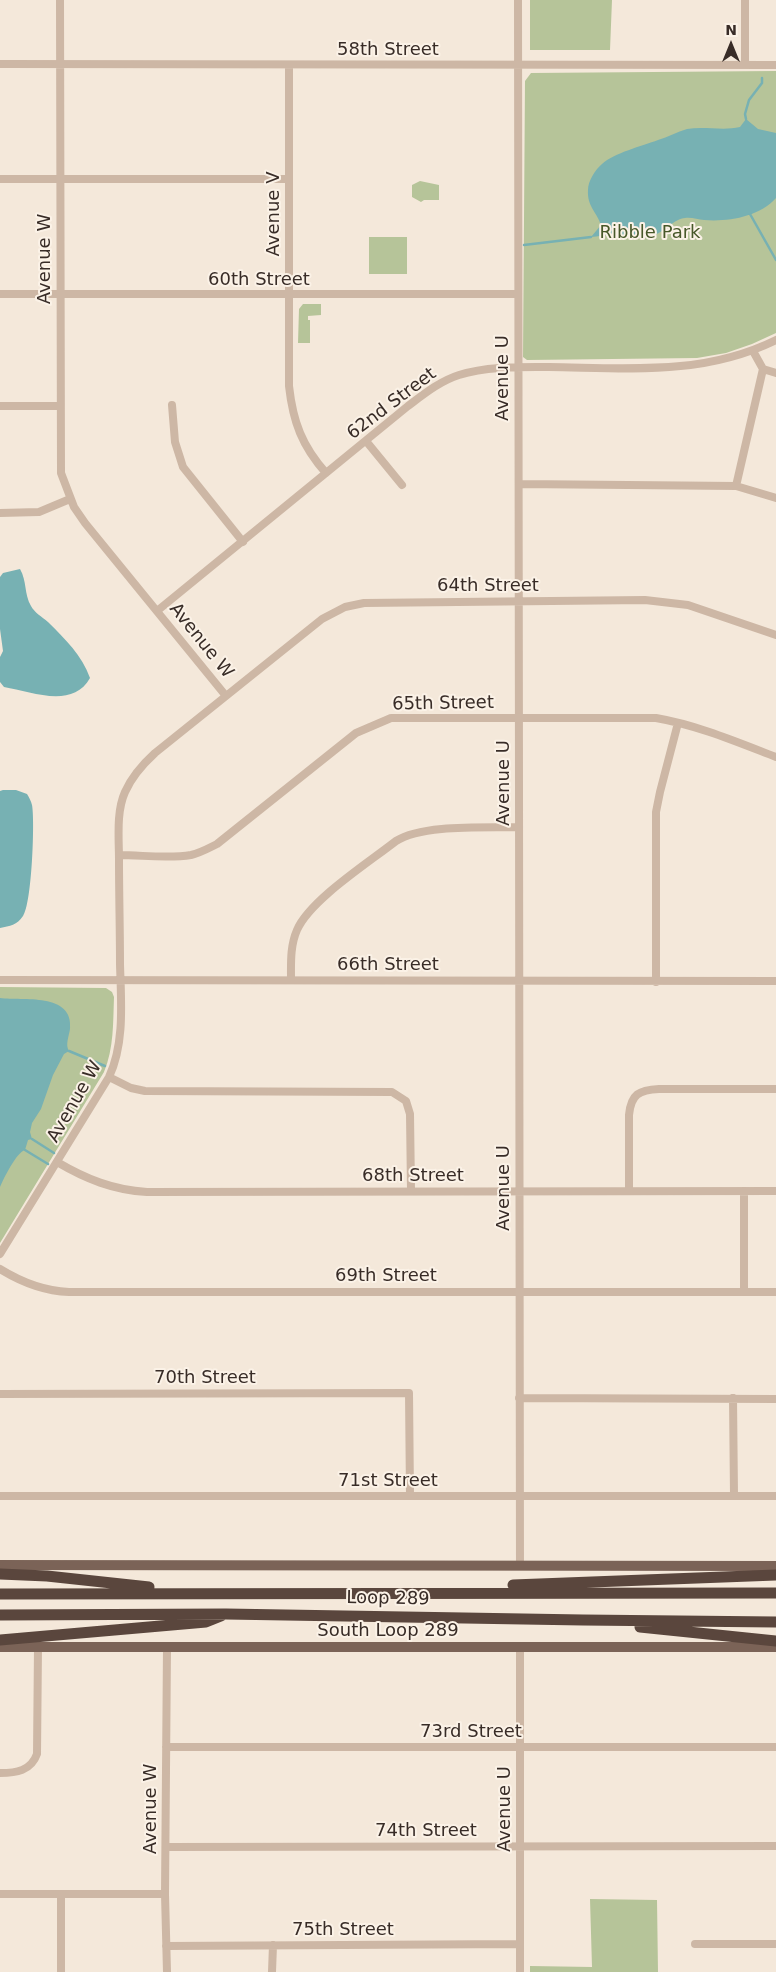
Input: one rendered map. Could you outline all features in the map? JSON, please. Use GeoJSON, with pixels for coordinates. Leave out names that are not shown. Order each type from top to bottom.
{"type":"FeatureCollection","features":[{"type":"Feature","properties":{"kind":"highway"},"geometry":{"type":"LineString","coordinates":[[0,1574],[93,1580],[203,1593]]}},
{"type":"Feature","properties":{"kind":"highway"},"geometry":{"type":"LineString","coordinates":[[405,1592],[511,1585],[776,1575]]}},
{"type":"Feature","properties":{"kind":"highway","name":"Loop 289"},"geometry":{"type":"LineString","coordinates":[[0,1594],[776,1593]]}},
{"type":"Feature","properties":{"kind":"highway"},"geometry":{"type":"LineString","coordinates":[[0,1640],[206,1622],[226,1614]]}},
{"type":"Feature","properties":{"kind":"highway","name":"Loop 289"},"geometry":{"type":"LineString","coordinates":[[0,1615],[226,1614],[776,1622]]}},
{"type":"Feature","properties":{"kind":"highway"},"geometry":{"type":"LineString","coordinates":[[584,1620],[776,1641]]}},
{"type":"Feature","properties":{"kind":"main road"},"geometry":{"type":"LineString","coordinates":[[0,1564],[776,1566]]}},
{"type":"Feature","properties":{"kind":"main road","name":"South Loop 289"},"geometry":{"type":"LineString","coordinates":[[0,1647],[776,1647]]}},
{"type":"Feature","properties":{"kind":"street","name":"Avenue W"},"geometry":{"type":"LineString","coordinates":[[0,1254],[113,1068],[119,1040],[119,855],[120,809],[124,794],[134,775],[155,753],[226,696],[85,523],[70,499],[61,474],[60,0]]}},
{"type":"Feature","properties":{"kind":"street","name":"Avenue U"},"geometry":{"type":"LineString","coordinates":[[518,0],[520,1566]]}},
{"type":"Feature","properties":{"kind":"street"},"geometry":{"type":"LineString","coordinates":[[745,0],[745,65]]}},
{"type":"Feature","properties":{"kind":"street","name":"58th Street"},"geometry":{"type":"LineString","coordinates":[[0,64],[776,64]]}},
{"type":"Feature","properties":{"kind":"street","name":"Avenue V"},"geometry":{"type":"LineString","coordinates":[[288,65],[289,386],[292,411],[300,434],[307,448],[326,474]]}},
{"type":"Feature","properties":{"kind":"street"},"geometry":{"type":"LineString","coordinates":[[0,179],[289,179]]}},
{"type":"Feature","properties":{"kind":"street","name":"60th Street"},"geometry":{"type":"LineString","coordinates":[[0,294],[518,294]]}},
{"type":"Feature","properties":{"kind":"street","name":"62nd Street"},"geometry":{"type":"LineString","coordinates":[[157,611],[438,384],[459,375],[486,369],[687,366],[724,360],[753,351],[776,340]]}},
{"type":"Feature","properties":{"kind":"street"},"geometry":{"type":"LineString","coordinates":[[753,351],[763,369],[776,374]]}},
{"type":"Feature","properties":{"kind":"street"},"geometry":{"type":"LineString","coordinates":[[736,486],[763,369]]}},
{"type":"Feature","properties":{"kind":"street"},"geometry":{"type":"LineString","coordinates":[[172,405],[174,442],[183,467],[243,542]]}},
{"type":"Feature","properties":{"kind":"street"},"geometry":{"type":"LineString","coordinates":[[0,406],[60,406]]}},
{"type":"Feature","properties":{"kind":"street"},"geometry":{"type":"LineString","coordinates":[[366,441],[402,486]]}},
{"type":"Feature","properties":{"kind":"street"},"geometry":{"type":"LineString","coordinates":[[518,484],[736,486],[776,498]]}},
{"type":"Feature","properties":{"kind":"street"},"geometry":{"type":"LineString","coordinates":[[0,513],[39,512],[70,499]]}},
{"type":"Feature","properties":{"kind":"street","name":"64th Street"},"geometry":{"type":"LineString","coordinates":[[226,696],[322,619],[345,607],[364,603],[645,600],[708,610],[776,635]]}},
{"type":"Feature","properties":{"kind":"street","name":"65th Street"},"geometry":{"type":"LineString","coordinates":[[119,855],[174,856],[191,855],[204,851],[217,844],[356,732],[391,718],[656,718],[678,723],[776,757]]}},
{"type":"Feature","properties":{"kind":"street"},"geometry":{"type":"LineString","coordinates":[[656,982],[656,812],[678,723]]}},
{"type":"Feature","properties":{"kind":"street"},"geometry":{"type":"LineString","coordinates":[[291,980],[291,948],[296,931],[305,916],[319,901],[396,841],[407,835],[434,830],[519,827]]}},
{"type":"Feature","properties":{"kind":"street","name":"66th Street"},"geometry":{"type":"LineString","coordinates":[[0,980],[776,981]]}},
{"type":"Feature","properties":{"kind":"street"},"geometry":{"type":"LineString","coordinates":[[109,1077],[131,1088],[145,1091],[384,1090],[398,1094],[406,1101],[411,1120],[411,1191]]}},
{"type":"Feature","properties":{"kind":"street"},"geometry":{"type":"LineString","coordinates":[[629,1191],[629,1114],[631,1102],[642,1091],[649,1089],[776,1089]]}},
{"type":"Feature","properties":{"kind":"street","name":"68th Street"},"geometry":{"type":"LineString","coordinates":[[57,1162],[92,1181],[114,1188],[133,1191],[776,1191]]}},
{"type":"Feature","properties":{"kind":"street"},"geometry":{"type":"LineString","coordinates":[[744,1191],[744,1292]]}},
{"type":"Feature","properties":{"kind":"street","name":"69th Street"},"geometry":{"type":"LineString","coordinates":[[0,1269],[24,1282],[49,1290],[69,1292],[776,1292]]}},
{"type":"Feature","properties":{"kind":"street","name":"70th Street"},"geometry":{"type":"LineString","coordinates":[[0,1394],[409,1393],[410,1496]]}},
{"type":"Feature","properties":{"kind":"street"},"geometry":{"type":"LineString","coordinates":[[519,1398],[776,1398]]}},
{"type":"Feature","properties":{"kind":"street"},"geometry":{"type":"LineString","coordinates":[[734,1398],[734,1496]]}},
{"type":"Feature","properties":{"kind":"street","name":"71st Street"},"geometry":{"type":"LineString","coordinates":[[0,1496],[776,1496]]}},
{"type":"Feature","properties":{"kind":"street"},"geometry":{"type":"LineString","coordinates":[[0,1773],[12,1773],[27,1768],[37,1754],[38,1647]]}},
{"type":"Feature","properties":{"kind":"street","name":"Avenue W"},"geometry":{"type":"LineString","coordinates":[[166,1647],[167,1972]]}},
{"type":"Feature","properties":{"kind":"street","name":"Avenue U"},"geometry":{"type":"LineString","coordinates":[[520,1647],[520,1972]]}},
{"type":"Feature","properties":{"kind":"street","name":"73rd Street"},"geometry":{"type":"LineString","coordinates":[[166,1747],[776,1747]]}},
{"type":"Feature","properties":{"kind":"street","name":"74th Street"},"geometry":{"type":"LineString","coordinates":[[166,1847],[776,1846]]}},
{"type":"Feature","properties":{"kind":"street"},"geometry":{"type":"LineString","coordinates":[[0,1894],[166,1894]]}},
{"type":"Feature","properties":{"kind":"street"},"geometry":{"type":"LineString","coordinates":[[61,1894],[61,1972]]}},
{"type":"Feature","properties":{"kind":"street","name":"75th Street"},"geometry":{"type":"LineString","coordinates":[[166,1946],[520,1944]]}},
{"type":"Feature","properties":{"kind":"street"},"geometry":{"type":"LineString","coordinates":[[695,1944],[776,1944]]}},
{"type":"Feature","properties":{"kind":"street"},"geometry":{"type":"LineString","coordinates":[[272,1972],[273,1945]]}},
{"type":"Feature","properties":{"kind":"green space"},"geometry":{"type":"Polygon","coordinates":[[[530,0],[612,0],[610,50],[530,50],[530,0]]]}},
{"type":"Feature","properties":{"kind":"green space","name":"Ribble Park"},"geometry":{"type":"Polygon","coordinates":[[[776,71],[776,333],[726,353],[697,358],[527,360],[523,357],[525,81],[531,73],[776,71]]]}},
{"type":"Feature","properties":{"kind":"green space"},"geometry":{"type":"Polygon","coordinates":[[[420,181],[439,185],[439,200],[424,200],[421,202],[412,197],[412,185],[420,181]]]}},
{"type":"Feature","properties":{"kind":"green space"},"geometry":{"type":"Polygon","coordinates":[[[369,237],[407,237],[407,274],[369,274],[369,237]]]}},
{"type":"Feature","properties":{"kind":"green space"},"geometry":{"type":"Polygon","coordinates":[[[303,304],[321,304],[321,315],[308,316],[308,320],[310,320],[310,343],[298,343],[299,309],[303,304]]]}},
{"type":"Feature","properties":{"kind":"green space"},"geometry":{"type":"Polygon","coordinates":[[[0,987],[106,988],[112,992],[114,997],[111,1045],[104,1072],[0,1243],[0,987]]]}},
{"type":"Feature","properties":{"kind":"green space"},"geometry":{"type":"Polygon","coordinates":[[[590,1899],[657,1900],[658,1972],[530,1972],[530,1966],[592,1967],[590,1899]]]}},
{"type":"Feature","properties":{"kind":"water"},"geometry":{"type":"Polygon","coordinates":[[[746,119],[758,129],[776,133],[776,198],[769,204],[752,214],[733,219],[681,219],[656,234],[647,237],[637,238],[611,235],[591,237],[601,225],[589,201],[588,187],[592,176],[607,160],[687,129],[740,127],[746,119]]]}},
{"type":"Feature","properties":{"kind":"water"},"geometry":{"type":"Polygon","coordinates":[[[20,569],[24,578],[27,597],[32,608],[67,641],[87,670],[90,678],[83,687],[73,693],[63,696],[39,695],[4,687],[0,682],[0,657],[3,651],[0,629],[0,577],[3,573],[20,569]]]}},
{"type":"Feature","properties":{"kind":"water"},"geometry":{"type":"Polygon","coordinates":[[[16,790],[27,794],[32,805],[33,844],[29,896],[23,916],[16,923],[0,928],[0,791],[16,790]]]}},
{"type":"Feature","properties":{"kind":"water"},"geometry":{"type":"Polygon","coordinates":[[[0,998],[33,999],[55,1004],[64,1009],[69,1017],[70,1029],[67,1043],[69,1051],[64,1054],[53,1075],[41,1109],[32,1123],[30,1132],[32,1139],[28,1140],[25,1150],[14,1161],[0,1187],[0,998]]]}},
{"type":"Feature","properties":{"kind":"waterway"},"geometry":{"type":"LineString","coordinates":[[746,119],[745,114],[749,100],[762,83],[762,78]]}},
{"type":"Feature","properties":{"kind":"waterway"},"geometry":{"type":"LineString","coordinates":[[750,214],[776,260]]}},
{"type":"Feature","properties":{"kind":"waterway"},"geometry":{"type":"LineString","coordinates":[[524,245],[591,237]]}},
{"type":"Feature","properties":{"kind":"waterway"},"geometry":{"type":"LineString","coordinates":[[69,1051],[105,1066]]}},
{"type":"Feature","properties":{"kind":"waterway"},"geometry":{"type":"LineString","coordinates":[[32,1139],[54,1153]]}},
{"type":"Feature","properties":{"kind":"waterway"},"geometry":{"type":"LineString","coordinates":[[25,1150],[48,1164]]}}]}
